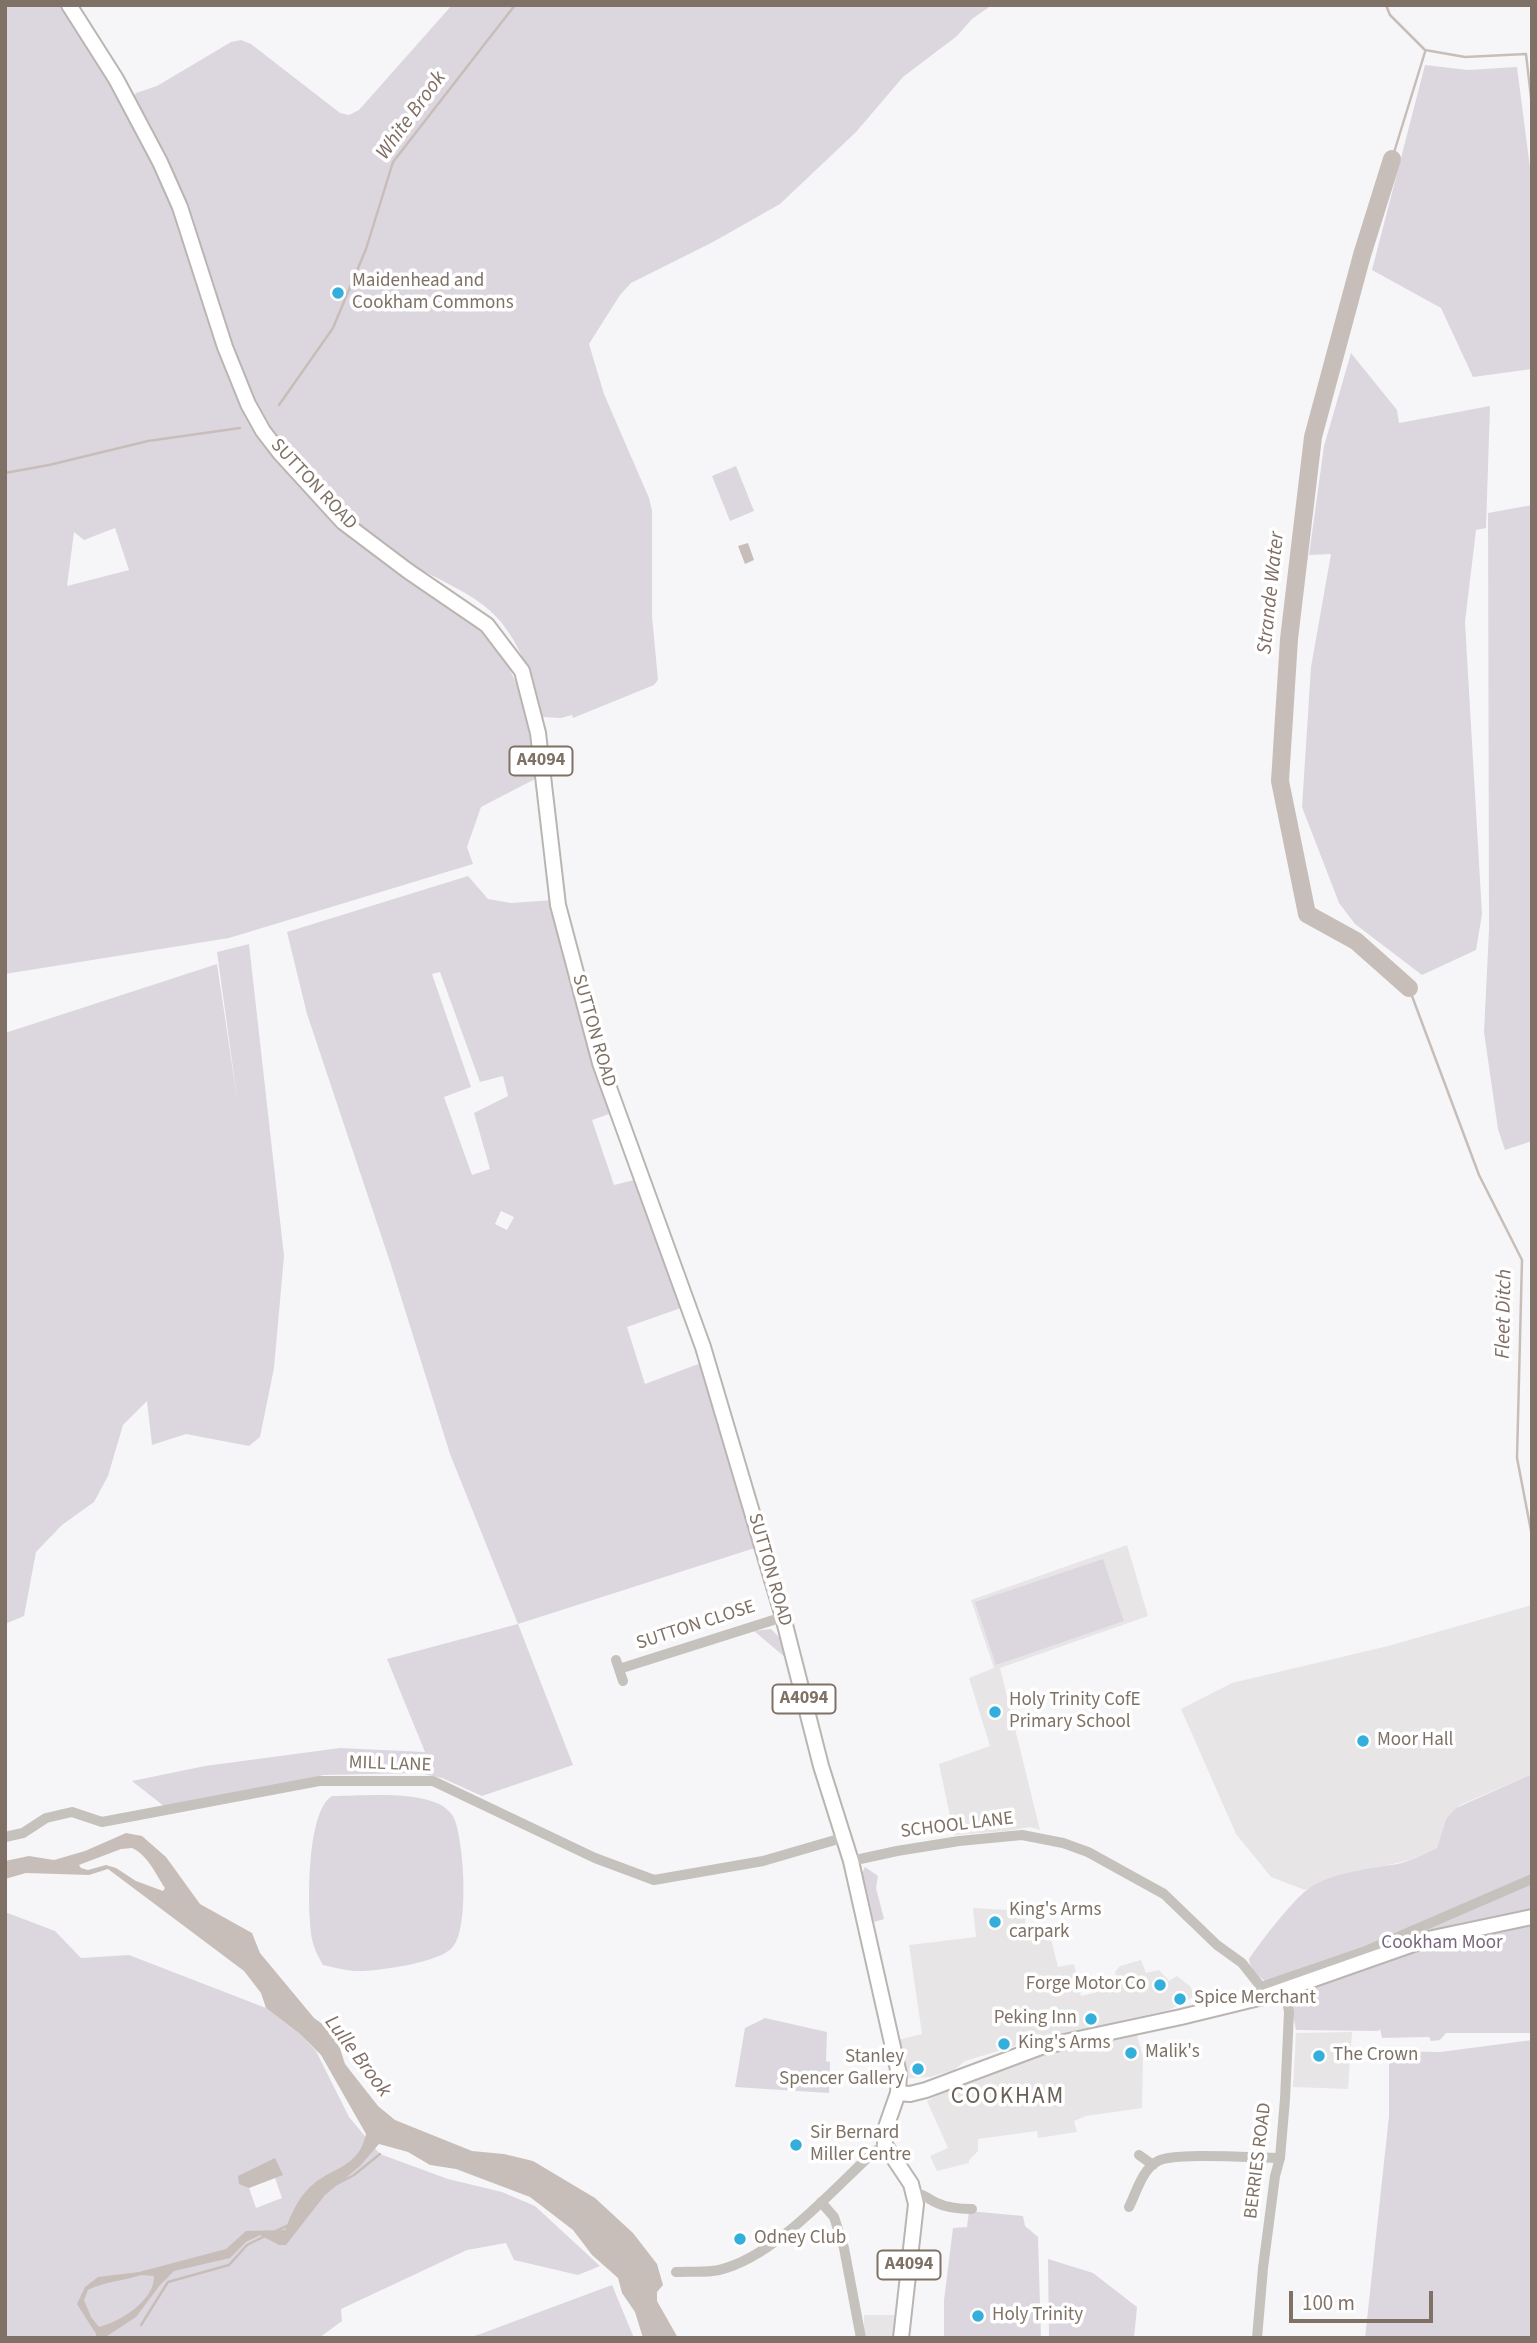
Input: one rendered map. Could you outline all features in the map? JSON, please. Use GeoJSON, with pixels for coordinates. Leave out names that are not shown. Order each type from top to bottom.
{"type":"FeatureCollection","features":[{"type":"Feature","properties":{"kind":"main road","name":"SUTTON ROAD"},"geometry":{"type":"LineString","coordinates":[[69,5],[116,79],[160,162],[180,207],[225,346],[248,404],[263,431],[343,522],[487,625],[522,671],[538,733],[558,905],[600,1063],[703,1347],[783,1617],[821,1766],[850,1861],[882,1990],[900,2074],[898,2094]]}},
{"type":"Feature","properties":{"kind":"main road"},"geometry":{"type":"LineString","coordinates":[[898,2094],[926,2091],[1041,2047],[1181,2017],[1262,1992],[1285,1989],[1428,1940],[1532,1917]]}},
{"type":"Feature","properties":{"kind":"main road","name":"A4094"},"geometry":{"type":"LineString","coordinates":[[885,2145],[885,2130],[898,2094]]}},
{"type":"Feature","properties":{"kind":"main road"},"geometry":{"type":"LineString","coordinates":[[885,2145],[915,2193]]}},
{"type":"Feature","properties":{"kind":"main road","name":"A4094"},"geometry":{"type":"LineString","coordinates":[[901,2338],[915,2193]]}},
{"type":"Feature","properties":{"kind":"street","name":"SUTTON CLOSE"},"geometry":{"type":"LineString","coordinates":[[623,1681],[618,1664],[783,1617]]}},
{"type":"Feature","properties":{"kind":"street","name":"MILL LANE"},"geometry":{"type":"LineString","coordinates":[[5,1837],[23,1833],[46,1818],[72,1812],[102,1822],[319,1781],[433,1781],[595,1858],[654,1880],[763,1861],[842,1838]]}},
{"type":"Feature","properties":{"kind":"street","name":"SCHOOL LANE"},"geometry":{"type":"LineString","coordinates":[[850,1861],[909,1849],[1010,1836],[1022,1835],[1063,1843],[1088,1852],[1164,1894],[1217,1945],[1242,1963],[1262,1992]]}},
{"type":"Feature","properties":{"kind":"street"},"geometry":{"type":"LineString","coordinates":[[1262,1992],[1532,1879]]}},
{"type":"Feature","properties":{"kind":"street","name":"BERRIES ROAD"},"geometry":{"type":"LineString","coordinates":[[1257,2338],[1263,2268],[1275,2176],[1280,2158],[1289,2012],[1285,1989]]}},
{"type":"Feature","properties":{"kind":"street"},"geometry":{"type":"LineString","coordinates":[[676,2272],[718,2271],[773,2244],[875,2151],[885,2145]]}},
{"type":"Feature","properties":{"kind":"street"},"geometry":{"type":"LineString","coordinates":[[1139,2155],[1153,2165]]}},
{"type":"Feature","properties":{"kind":"street"},"geometry":{"type":"LineString","coordinates":[[1129,2207],[1145,2174],[1157,2161],[1176,2157],[1280,2158]]}},
{"type":"Feature","properties":{"kind":"street"},"geometry":{"type":"LineString","coordinates":[[915,2193],[923,2194],[938,2204],[972,2209]]}},
{"type":"Feature","properties":{"kind":"street"},"geometry":{"type":"LineString","coordinates":[[821,2202],[834,2217],[844,2248],[861,2338]]}},
{"type":"Feature","properties":{"kind":"shaded area"},"geometry":{"type":"Polygon","coordinates":[[[748,543],[754,560],[745,564],[738,546],[748,543]]]}},
{"type":"Feature","properties":{"kind":"shaded area","name":"Holy Trinity CofE Primary School"},"geometry":{"type":"Polygon","coordinates":[[[1127,1545],[1148,1616],[1000,1668],[1040,1830],[1030,1827],[954,1835],[939,1764],[990,1746],[969,1678],[994,1668],[971,1600],[1127,1545]]]}},
{"type":"Feature","properties":{"kind":"shaded area","name":"Moor Hall"},"geometry":{"type":"Polygon","coordinates":[[[1532,1605],[1532,1774],[1460,1805],[1446,1819],[1437,1848],[1414,1859],[1346,1875],[1305,1890],[1271,1877],[1236,1834],[1181,1709],[1232,1683],[1388,1646],[1532,1605]]]}},
{"type":"Feature","properties":{"kind":"shaded area"},"geometry":{"type":"Polygon","coordinates":[[[126,1833],[142,1836],[166,1857],[200,1904],[252,1933],[260,1953],[314,2018],[335,2033],[345,2064],[378,2106],[395,2120],[472,2151],[504,2154],[533,2161],[595,2198],[633,2233],[657,2264],[663,2285],[657,2292],[657,2301],[678,2338],[643,2338],[635,2312],[622,2293],[618,2278],[592,2255],[573,2230],[530,2197],[456,2169],[430,2165],[408,2152],[379,2144],[360,2166],[325,2195],[286,2245],[279,2245],[260,2235],[246,2242],[230,2258],[174,2271],[136,2317],[104,2338],[96,2338],[77,2304],[85,2287],[98,2277],[139,2272],[226,2249],[246,2231],[285,2230],[305,2193],[317,2181],[357,2155],[366,2134],[321,2055],[300,2034],[266,2008],[261,1993],[244,1971],[108,1869],[89,1875],[26,1873],[5,1879],[5,1861],[29,1856],[54,1860],[85,1851],[126,1833]],[[132,1848],[121,1849],[79,1865],[88,1870],[106,1865],[116,1868],[136,1881],[163,1891],[165,1888],[151,1866],[143,1855],[132,1848]],[[141,2275],[88,2290],[84,2300],[91,2317],[99,2327],[126,2315],[143,2301],[153,2285],[154,2276],[141,2275]]]}},
{"type":"Feature","properties":{"kind":"shaded area"},"geometry":{"type":"Polygon","coordinates":[[[973,1908],[1025,1911],[1025,1926],[1048,1928],[1058,1967],[1074,1964],[1081,1996],[1117,1982],[1115,1972],[1120,1966],[1141,1960],[1146,1973],[1159,1970],[1169,1981],[1177,1976],[1191,1987],[1193,1997],[1169,2010],[1035,2040],[965,2061],[954,2070],[930,2077],[907,2078],[898,2040],[922,2034],[909,1945],[976,1937],[973,1908]]]}},
{"type":"Feature","properties":{"kind":"shaded area"},"geometry":{"type":"Polygon","coordinates":[[[1136,2032],[1143,2057],[1142,2108],[1086,2116],[1074,2121],[1077,2132],[1038,2138],[1037,2131],[978,2139],[978,2151],[969,2163],[937,2171],[930,2156],[948,2148],[927,2101],[978,2073],[1043,2052],[1136,2032]]]}},
{"type":"Feature","properties":{"kind":"shaded area"},"geometry":{"type":"Polygon","coordinates":[[[1352,2032],[1348,2089],[1293,2087],[1296,2033],[1352,2032]]]}},
{"type":"Feature","properties":{"kind":"shaded area"},"geometry":{"type":"Polygon","coordinates":[[[275,2158],[283,2175],[249,2188],[239,2184],[238,2176],[275,2158]]]}},
{"type":"Feature","properties":{"kind":"shaded area"},"geometry":{"type":"Polygon","coordinates":[[[864,2315],[898,2315],[896,2338],[864,2338],[864,2315]]]}},
{"type":"Feature","properties":{"kind":"green space"},"geometry":{"type":"Polygon","coordinates":[[[5,5],[65,5],[129,110],[137,104],[134,96],[136,93],[157,86],[231,42],[241,40],[251,44],[340,113],[349,115],[359,110],[452,5],[992,5],[903,77],[856,132],[780,204],[713,242],[631,283],[620,295],[589,344],[604,394],[649,498],[652,511],[652,616],[658,680],[654,685],[573,718],[572,715],[561,718],[542,717],[522,656],[506,628],[495,616],[459,589],[419,569],[382,544],[320,483],[299,483],[328,516],[360,544],[482,630],[515,680],[527,718],[537,778],[481,807],[467,847],[473,864],[229,938],[5,974],[5,5]],[[115,528],[84,540],[74,532],[67,586],[129,570],[115,528]]]}},
{"type":"Feature","properties":{"kind":"green space"},"geometry":{"type":"Polygon","coordinates":[[[1425,65],[1468,70],[1517,67],[1532,183],[1532,369],[1473,377],[1441,308],[1372,270],[1425,65]]]}},
{"type":"Feature","properties":{"kind":"green space"},"geometry":{"type":"Polygon","coordinates":[[[1351,353],[1397,410],[1399,423],[1490,406],[1486,528],[1476,530],[1465,622],[1482,914],[1476,950],[1422,975],[1355,924],[1339,903],[1302,807],[1311,667],[1331,554],[1309,555],[1324,446],[1351,353]]]}},
{"type":"Feature","properties":{"kind":"green space"},"geometry":{"type":"Polygon","coordinates":[[[736,466],[754,511],[730,521],[712,476],[736,466]]]}},
{"type":"Feature","properties":{"kind":"green space"},"geometry":{"type":"Polygon","coordinates":[[[1532,505],[1532,1141],[1505,1150],[1498,1129],[1484,1032],[1489,930],[1488,513],[1532,505]]]}},
{"type":"Feature","properties":{"kind":"green space"},"geometry":{"type":"Polygon","coordinates":[[[468,876],[488,899],[511,903],[554,900],[609,1114],[592,1120],[614,1185],[634,1180],[681,1308],[627,1327],[645,1384],[701,1363],[758,1547],[518,1624],[450,1454],[390,1262],[307,1014],[287,932],[468,876]],[[440,972],[432,974],[471,1087],[444,1097],[472,1175],[490,1169],[474,1113],[508,1096],[503,1076],[480,1082],[440,972]],[[501,1211],[495,1224],[507,1230],[514,1217],[501,1211]]]}},
{"type":"Feature","properties":{"kind":"green space"},"geometry":{"type":"Polygon","coordinates":[[[249,944],[284,1256],[274,1368],[260,1437],[249,1446],[186,1434],[152,1445],[147,1401],[123,1425],[108,1476],[94,1502],[62,1525],[36,1552],[24,1616],[5,1624],[5,1033],[217,964],[238,1105],[217,952],[249,944]]]}},
{"type":"Feature","properties":{"kind":"green space"},"geometry":{"type":"Polygon","coordinates":[[[1103,1559],[1124,1621],[996,1665],[975,1602],[1103,1559]]]}},
{"type":"Feature","properties":{"kind":"green space"},"geometry":{"type":"Polygon","coordinates":[[[518,1624],[573,1765],[482,1796],[442,1778],[419,1773],[324,1775],[165,1807],[132,1781],[205,1766],[340,1748],[425,1752],[387,1659],[518,1624]]]}},
{"type":"Feature","properties":{"kind":"green space"},"geometry":{"type":"Polygon","coordinates":[[[771,1629],[781,1639],[786,1658],[754,1631],[771,1629]]]}},
{"type":"Feature","properties":{"kind":"green space","name":"Cookham Moor"},"geometry":{"type":"Polygon","coordinates":[[[1532,1774],[1532,2033],[1446,2033],[1440,2040],[1431,2041],[1429,2037],[1382,2038],[1380,2029],[1296,2030],[1290,1999],[1259,1976],[1249,1959],[1294,1902],[1308,1889],[1326,1879],[1403,1862],[1437,1848],[1446,1819],[1456,1808],[1532,1774]]]}},
{"type":"Feature","properties":{"kind":"green space"},"geometry":{"type":"Polygon","coordinates":[[[332,1796],[415,1797],[439,1804],[452,1814],[458,1829],[464,1885],[461,1923],[458,1938],[452,1948],[434,1958],[376,1970],[354,1971],[323,1965],[312,1939],[309,1907],[310,1863],[317,1821],[323,1805],[332,1796]]]}},
{"type":"Feature","properties":{"kind":"green space"},"geometry":{"type":"Polygon","coordinates":[[[865,1867],[878,1876],[876,1888],[884,1919],[874,1922],[862,1873],[865,1867]]]}},
{"type":"Feature","properties":{"kind":"green space"},"geometry":{"type":"Polygon","coordinates":[[[5,1912],[55,1931],[81,1958],[129,1955],[266,2008],[300,2034],[316,2051],[349,2117],[380,2154],[448,2179],[502,2192],[535,2206],[600,2266],[578,2275],[514,2260],[506,2243],[467,2250],[341,2309],[342,2321],[319,2338],[5,2338],[5,1912]],[[283,2174],[249,2188],[256,2208],[282,2198],[275,2178],[283,2174]]]}},
{"type":"Feature","properties":{"kind":"green space"},"geometry":{"type":"Polygon","coordinates":[[[765,2018],[827,2032],[829,2093],[735,2087],[745,2028],[765,2018]]]}},
{"type":"Feature","properties":{"kind":"green space"},"geometry":{"type":"Polygon","coordinates":[[[1532,2040],[1532,2338],[1365,2338],[1389,2116],[1389,2051],[1440,2052],[1532,2040]]]}},
{"type":"Feature","properties":{"kind":"green space"},"geometry":{"type":"Polygon","coordinates":[[[969,2211],[1023,2216],[1025,2226],[1038,2237],[1041,2338],[944,2338],[944,2300],[953,2228],[967,2227],[969,2211]]]}},
{"type":"Feature","properties":{"kind":"green space"},"geometry":{"type":"Polygon","coordinates":[[[1048,2259],[1093,2273],[1137,2307],[1134,2338],[1049,2338],[1048,2259]]]}},
{"type":"Feature","properties":{"kind":"green space"},"geometry":{"type":"Polygon","coordinates":[[[612,2285],[634,2338],[468,2338],[483,2333],[612,2285]]]}},
{"type":"Feature","properties":{"kind":"waterway","name":"White Brook"},"geometry":{"type":"LineString","coordinates":[[279,405],[333,328],[366,249],[393,162],[515,5]]}},
{"type":"Feature","properties":{"kind":"waterway","name":"White Brook"},"geometry":{"type":"LineString","coordinates":[[1386,5],[1390,15],[1425,50],[1465,57],[1526,54],[1532,106]]}},
{"type":"Feature","properties":{"kind":"waterway"},"geometry":{"type":"LineString","coordinates":[[1392,159],[1425,52]]}},
{"type":"Feature","properties":{"kind":"waterway","name":"Strande Water"},"geometry":{"type":"LineString","coordinates":[[1392,159],[1362,255],[1313,437],[1289,639],[1280,781],[1307,914],[1356,941],[1409,988]]}},
{"type":"Feature","properties":{"kind":"waterway","name":"White Brook"},"geometry":{"type":"LineString","coordinates":[[5,473],[148,441],[240,428]]}},
{"type":"Feature","properties":{"kind":"waterway","name":"Fleet Ditch"},"geometry":{"type":"LineString","coordinates":[[1409,988],[1479,1175],[1522,1260],[1517,1458],[1532,1536]]}},
{"type":"Feature","properties":{"kind":"waterway"},"geometry":{"type":"LineString","coordinates":[[337,2184],[354,2175],[380,2154]]}},
{"type":"Feature","properties":{"kind":"waterway"},"geometry":{"type":"LineString","coordinates":[[276,2231],[289,2225]]}},
{"type":"Feature","properties":{"kind":"waterway"},"geometry":{"type":"LineString","coordinates":[[141,2325],[168,2282],[229,2265],[247,2245],[267,2235]]}},
{"type":"Feature","properties":{"kind":"place","name":"Maidenhead and Cookham Commons"},"geometry":{"type":"Point","coordinates":[338,293]}},
{"type":"Feature","properties":{"kind":"place","name":"Holy Trinity CofE Primary School"},"geometry":{"type":"Point","coordinates":[995,1712]}},
{"type":"Feature","properties":{"kind":"place","name":"Moor Hall"},"geometry":{"type":"Point","coordinates":[1363,1741]}},
{"type":"Feature","properties":{"kind":"place","name":"King's Arms carpark"},"geometry":{"type":"Point","coordinates":[995,1922]}},
{"type":"Feature","properties":{"kind":"place","name":"Forge Motor Co"},"geometry":{"type":"Point","coordinates":[1160,1985]}},
{"type":"Feature","properties":{"kind":"place","name":"Spice Merchant"},"geometry":{"type":"Point","coordinates":[1180,1999]}},
{"type":"Feature","properties":{"kind":"place","name":"Peking Inn"},"geometry":{"type":"Point","coordinates":[1091,2019]}},
{"type":"Feature","properties":{"kind":"place","name":"King's Arms"},"geometry":{"type":"Point","coordinates":[1004,2044]}},
{"type":"Feature","properties":{"kind":"place","name":"Malik's"},"geometry":{"type":"Point","coordinates":[1131,2053]}},
{"type":"Feature","properties":{"kind":"place","name":"The Crown"},"geometry":{"type":"Point","coordinates":[1319,2056]}},
{"type":"Feature","properties":{"kind":"place","name":"Stanley Spencer Gallery"},"geometry":{"type":"Point","coordinates":[918,2069]}},
{"type":"Feature","properties":{"kind":"place","name":"Sir Bernard Miller Centre"},"geometry":{"type":"Point","coordinates":[796,2145]}},
{"type":"Feature","properties":{"kind":"place","name":"Odney Club"},"geometry":{"type":"Point","coordinates":[740,2239]}},
{"type":"Feature","properties":{"kind":"place","name":"Holy Trinity"},"geometry":{"type":"Point","coordinates":[978,2316]}},
{"type":"Feature","properties":{"kind":"district","name":"COOKHAM"},"geometry":{"type":"Point","coordinates":[1008,2098]}},
{"type":"Feature","properties":{"kind":"water label","name":"Lulle Brook"},"geometry":{"type":"Point","coordinates":[357,2057]}}]}
